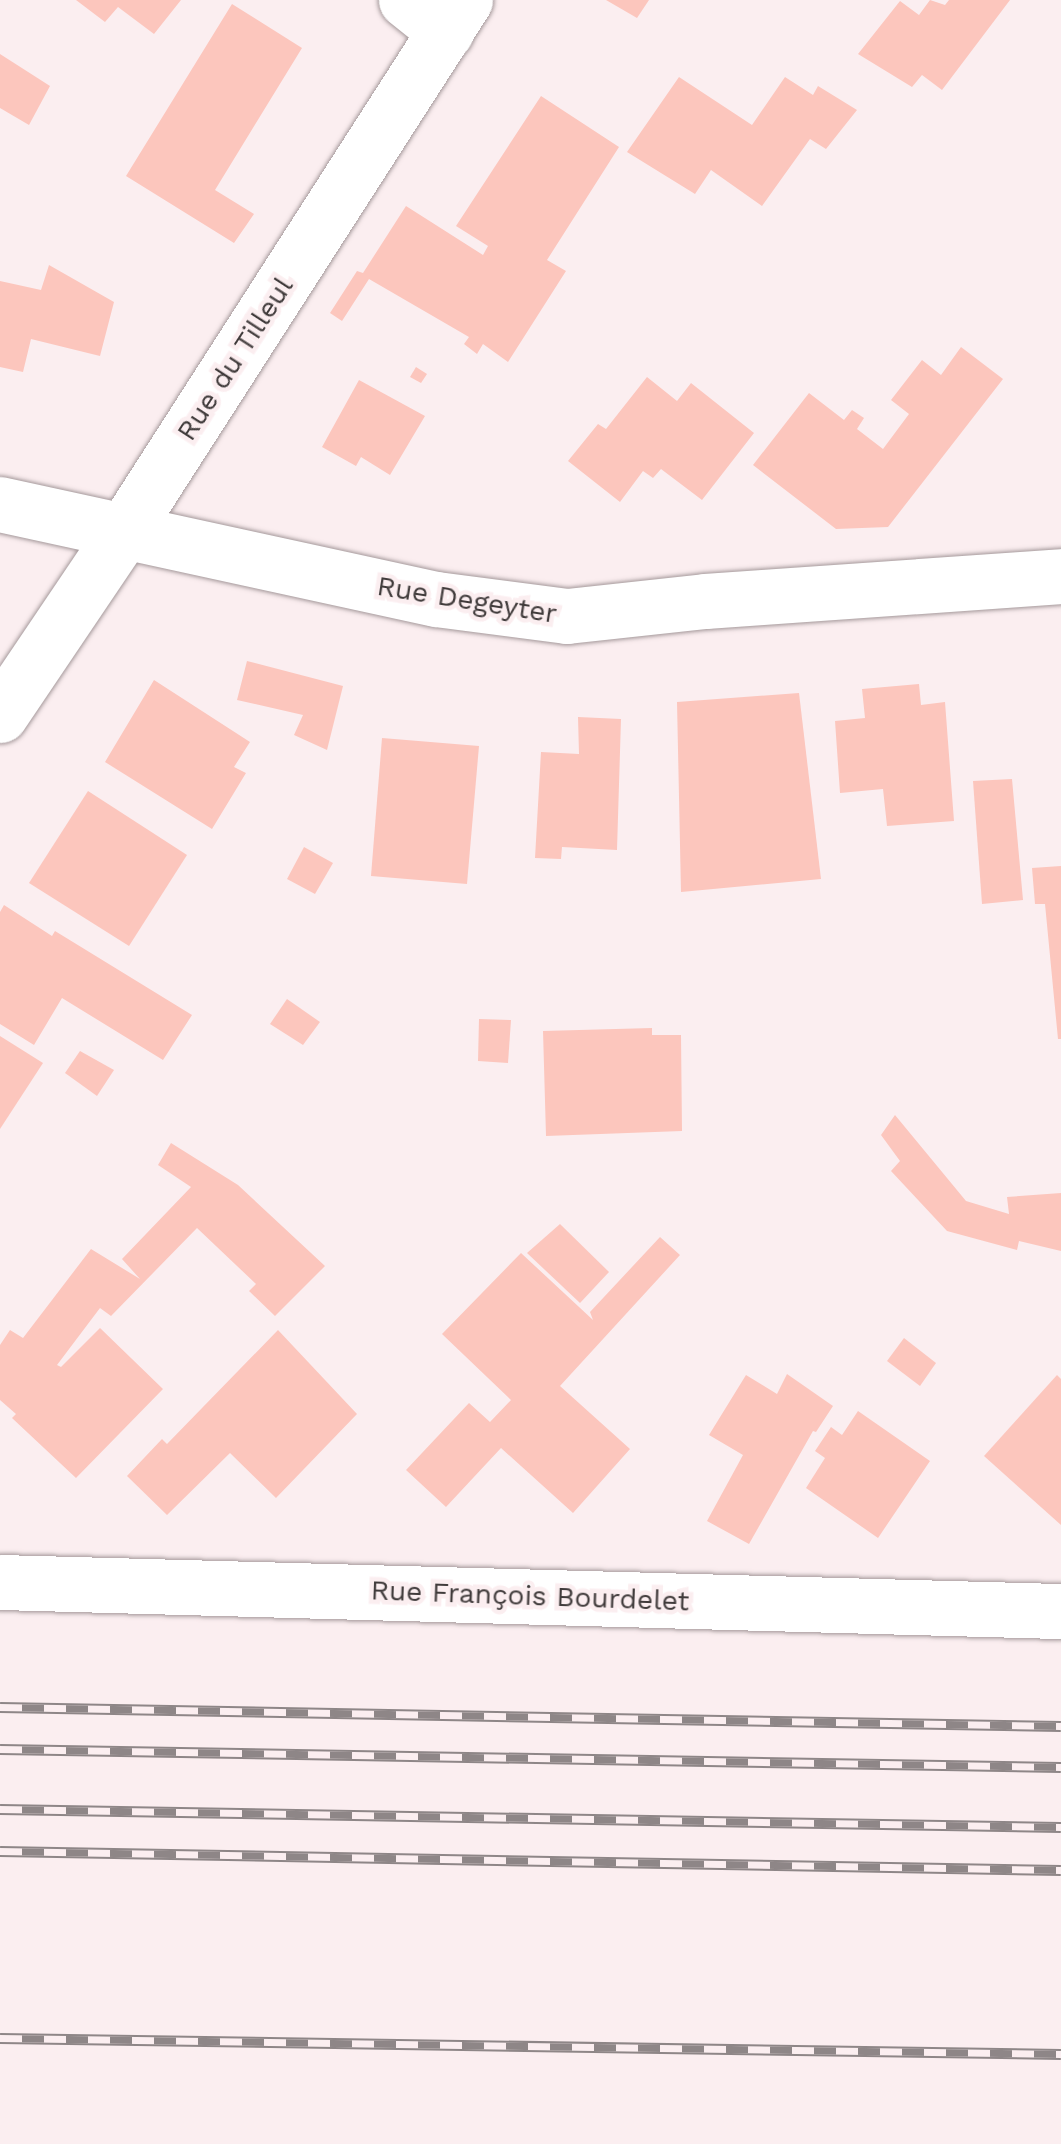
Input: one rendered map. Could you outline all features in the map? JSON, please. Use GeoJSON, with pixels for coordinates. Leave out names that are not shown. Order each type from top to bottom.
{"type":"FeatureCollection","features":[{"type":"Feature","properties":{"kind":"street","name":"Rue du Tilleul"},"geometry":{"type":"LineString","coordinates":[[0,714],[124,530],[439,11]]}},
{"type":"Feature","properties":{"kind":"street","name":"Rue Degeyter"},"geometry":{"type":"LineString","coordinates":[[0,504],[436,599],[568,616],[705,600],[1061,576]]}},
{"type":"Feature","properties":{"kind":"street","name":"Rue François Bourdelet"},"geometry":{"type":"LineString","coordinates":[[0,1582],[1061,1610]]}},
{"type":"Feature","properties":{"kind":"building"},"geometry":{"type":"Polygon","coordinates":[[[76,0],[181,0],[154,34],[118,7],[105,22],[76,0]]]}},
{"type":"Feature","properties":{"kind":"building"},"geometry":{"type":"Polygon","coordinates":[[[606,0],[649,0],[637,18],[606,0]]]}},
{"type":"Feature","properties":{"kind":"building"},"geometry":{"type":"Polygon","coordinates":[[[930,0],[945,5],[949,0],[1010,0],[942,90],[922,75],[912,87],[858,54],[900,1],[919,15],[930,0]]]}},
{"type":"Feature","properties":{"kind":"building"},"geometry":{"type":"Polygon","coordinates":[[[232,4],[302,48],[215,190],[254,214],[234,243],[126,176],[232,4]]]}},
{"type":"Feature","properties":{"kind":"building"},"geometry":{"type":"Polygon","coordinates":[[[0,54],[50,86],[29,125],[0,108],[0,54]]]}},
{"type":"Feature","properties":{"kind":"building"},"geometry":{"type":"Polygon","coordinates":[[[679,77],[752,125],[785,77],[813,95],[818,86],[857,110],[826,149],[810,139],[762,206],[711,170],[695,194],[627,152],[679,77]]]}},
{"type":"Feature","properties":{"kind":"building"},"geometry":{"type":"Polygon","coordinates":[[[541,96],[619,147],[547,260],[566,271],[508,362],[483,344],[477,354],[464,344],[469,337],[369,279],[342,321],[330,313],[357,271],[363,273],[406,206],[483,255],[488,246],[456,226],[541,96]]]}},
{"type":"Feature","properties":{"kind":"building"},"geometry":{"type":"Polygon","coordinates":[[[49,265],[114,302],[100,356],[31,339],[23,372],[0,367],[0,281],[41,290],[49,265]]]}},
{"type":"Feature","properties":{"kind":"building"},"geometry":{"type":"Polygon","coordinates":[[[961,347],[1003,379],[888,527],[836,529],[753,465],[809,393],[844,420],[852,410],[864,418],[857,429],[883,449],[909,414],[891,400],[922,360],[941,375],[961,347]]]}},
{"type":"Feature","properties":{"kind":"building"},"geometry":{"type":"Polygon","coordinates":[[[416,367],[427,374],[421,383],[410,377],[416,367]]]}},
{"type":"Feature","properties":{"kind":"building"},"geometry":{"type":"Polygon","coordinates":[[[647,377],[677,401],[691,383],[754,433],[702,500],[661,469],[653,478],[643,471],[620,502],[568,461],[598,424],[606,429],[647,377]]]}},
{"type":"Feature","properties":{"kind":"building"},"geometry":{"type":"Polygon","coordinates":[[[359,380],[425,416],[390,475],[361,457],[356,466],[322,447],[359,380]]]}},
{"type":"Feature","properties":{"kind":"building"},"geometry":{"type":"Polygon","coordinates":[[[247,661],[343,686],[327,750],[294,735],[303,715],[237,700],[247,661]]]}},
{"type":"Feature","properties":{"kind":"building"},"geometry":{"type":"Polygon","coordinates":[[[154,680],[250,742],[234,767],[246,773],[212,829],[105,762],[154,680]]]}},
{"type":"Feature","properties":{"kind":"building"},"geometry":{"type":"Polygon","coordinates":[[[919,684],[921,705],[945,702],[954,821],[887,826],[883,789],[840,793],[835,721],[865,718],[862,689],[919,684]]]}},
{"type":"Feature","properties":{"kind":"building"},"geometry":{"type":"Polygon","coordinates":[[[799,693],[821,879],[681,892],[677,702],[799,693]]]}},
{"type":"Feature","properties":{"kind":"building"},"geometry":{"type":"Polygon","coordinates":[[[578,717],[621,719],[617,850],[562,847],[561,859],[535,858],[541,752],[579,754],[578,717]]]}},
{"type":"Feature","properties":{"kind":"building"},"geometry":{"type":"Polygon","coordinates":[[[382,738],[479,746],[467,884],[371,876],[382,738]]]}},
{"type":"Feature","properties":{"kind":"building"},"geometry":{"type":"Polygon","coordinates":[[[1012,779],[1023,900],[982,904],[973,781],[1012,779]]]}},
{"type":"Feature","properties":{"kind":"building"},"geometry":{"type":"Polygon","coordinates":[[[88,791],[187,855],[129,946],[29,883],[88,791]]]}},
{"type":"Feature","properties":{"kind":"building"},"geometry":{"type":"Polygon","coordinates":[[[304,847],[333,863],[315,894],[287,879],[304,847]]]}},
{"type":"Feature","properties":{"kind":"building"},"geometry":{"type":"Polygon","coordinates":[[[1061,866],[1058,1039],[1045,904],[1035,904],[1032,868],[1061,866]]]}},
{"type":"Feature","properties":{"kind":"building"},"geometry":{"type":"Polygon","coordinates":[[[4,905],[52,936],[55,931],[192,1015],[163,1060],[62,998],[34,1045],[0,1024],[0,912],[4,905]]]}},
{"type":"Feature","properties":{"kind":"building"},"geometry":{"type":"Polygon","coordinates":[[[287,999],[320,1022],[303,1045],[270,1024],[287,999]]]}},
{"type":"Feature","properties":{"kind":"building"},"geometry":{"type":"Polygon","coordinates":[[[479,1019],[511,1020],[508,1063],[478,1061],[479,1019]]]}},
{"type":"Feature","properties":{"kind":"building"},"geometry":{"type":"Polygon","coordinates":[[[652,1028],[652,1035],[681,1035],[682,1131],[546,1136],[543,1031],[652,1028]]]}},
{"type":"Feature","properties":{"kind":"building"},"geometry":{"type":"Polygon","coordinates":[[[0,1036],[43,1063],[0,1129],[0,1036]]]}},
{"type":"Feature","properties":{"kind":"building"},"geometry":{"type":"Polygon","coordinates":[[[80,1051],[114,1070],[97,1096],[65,1073],[80,1051]]]}},
{"type":"Feature","properties":{"kind":"building"},"geometry":{"type":"Polygon","coordinates":[[[895,1115],[966,1201],[1009,1214],[1007,1197],[1061,1193],[1061,1251],[1019,1241],[1017,1250],[947,1231],[891,1171],[900,1161],[881,1135],[895,1115]]]}},
{"type":"Feature","properties":{"kind":"building"},"geometry":{"type":"Polygon","coordinates":[[[171,1143],[238,1185],[325,1266],[275,1316],[249,1291],[256,1284],[197,1228],[111,1316],[100,1308],[57,1365],[61,1367],[100,1328],[163,1389],[76,1478],[12,1418],[16,1414],[0,1400],[0,1345],[10,1330],[23,1338],[91,1249],[140,1279],[122,1259],[191,1187],[158,1165],[171,1143]]]}},
{"type":"Feature","properties":{"kind":"building"},"geometry":{"type":"Polygon","coordinates":[[[560,1224],[609,1272],[580,1303],[527,1253],[560,1224]]]}},
{"type":"Feature","properties":{"kind":"building"},"geometry":{"type":"Polygon","coordinates":[[[660,1237],[680,1255],[560,1386],[630,1449],[573,1513],[501,1448],[446,1507],[406,1470],[469,1403],[490,1422],[511,1400],[442,1334],[521,1253],[593,1320],[590,1312],[660,1237]]]}},
{"type":"Feature","properties":{"kind":"building"},"geometry":{"type":"Polygon","coordinates":[[[278,1330],[357,1414],[276,1498],[230,1453],[167,1515],[127,1476],[162,1439],[167,1444],[278,1330]]]}},
{"type":"Feature","properties":{"kind":"building"},"geometry":{"type":"Polygon","coordinates":[[[904,1338],[936,1363],[920,1386],[887,1361],[904,1338]]]}},
{"type":"Feature","properties":{"kind":"building"},"geometry":{"type":"Polygon","coordinates":[[[787,1374],[833,1406],[813,1431],[749,1544],[707,1521],[743,1455],[709,1435],[746,1375],[777,1394],[787,1374]]]}},
{"type":"Feature","properties":{"kind":"building"},"geometry":{"type":"Polygon","coordinates":[[[1057,1375],[1061,1379],[1061,1525],[984,1456],[1057,1375]]]}},
{"type":"Feature","properties":{"kind":"building"},"geometry":{"type":"Polygon","coordinates":[[[858,1411],[930,1461],[878,1538],[806,1488],[825,1458],[815,1451],[831,1427],[842,1435],[858,1411]]]}},
{"type":"Feature","properties":{"kind":"railway"},"geometry":{"type":"LineString","coordinates":[[0,1707],[1061,1726]]}},
{"type":"Feature","properties":{"kind":"railway"},"geometry":{"type":"LineString","coordinates":[[0,1749],[1061,1767]]}},
{"type":"Feature","properties":{"kind":"railway"},"geometry":{"type":"LineString","coordinates":[[0,1809],[1061,1827]]}},
{"type":"Feature","properties":{"kind":"railway"},"geometry":{"type":"LineString","coordinates":[[0,1851],[1061,1870]]}},
{"type":"Feature","properties":{"kind":"railway"},"geometry":{"type":"LineString","coordinates":[[0,2038],[1061,2054]]}}]}
